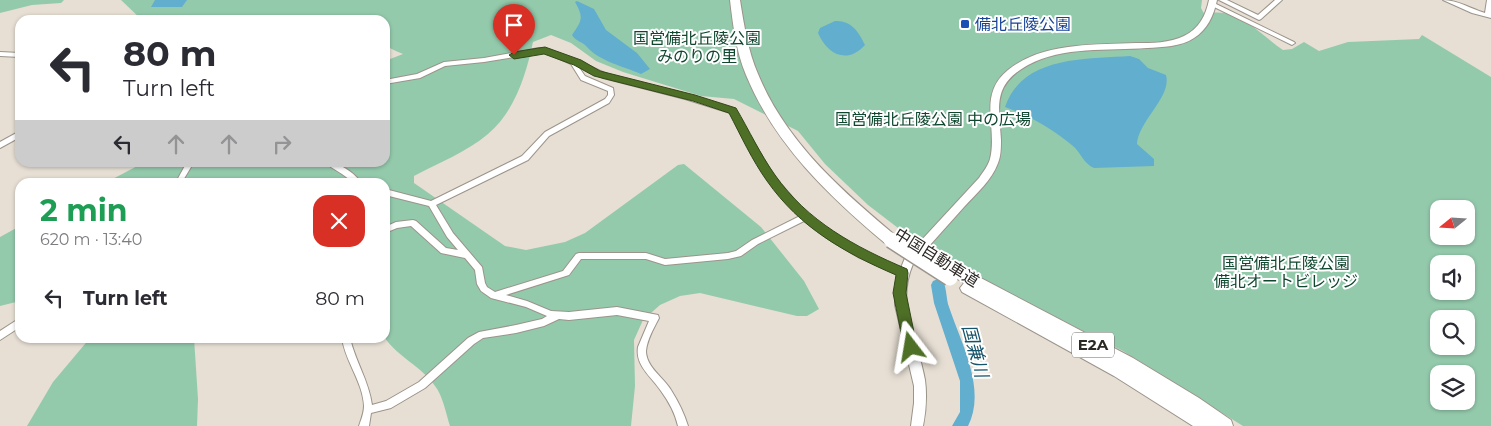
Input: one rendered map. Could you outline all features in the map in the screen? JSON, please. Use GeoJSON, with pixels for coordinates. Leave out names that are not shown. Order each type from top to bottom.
{"type":"FeatureCollection","features":[{"type":"Feature","properties":{"kind":"highway","name":"中国自動車道"},"geometry":{"type":"LineString","coordinates":[[734,0],[740,36],[748,66],[772,116],[790,143],[812,169],[842,199],[953,275],[1166,397],[1207,426]]}},
{"type":"Feature","properties":{"kind":"highway","name":"中国自動車道"},"geometry":{"type":"LineString","coordinates":[[743,0],[747,26],[757,64],[781,114],[799,140],[832,177],[895,237]]}},
{"type":"Feature","properties":{"kind":"highway","name":"中国自動車道"},"geometry":{"type":"LineString","coordinates":[[953,275],[1130,365],[1171,389],[1226,426]]}},
{"type":"Feature","properties":{"kind":"street"},"geometry":{"type":"LineString","coordinates":[[1222,0],[1259,18],[1279,0]]}},
{"type":"Feature","properties":{"kind":"street"},"geometry":{"type":"LineString","coordinates":[[1446,0],[1474,12],[1490,16],[1490,0]]}},
{"type":"Feature","properties":{"kind":"street"},"geometry":{"type":"LineString","coordinates":[[917,426],[920,408],[919,380],[902,314],[900,293],[902,273],[914,255],[982,182],[990,169],[996,148],[993,106],[996,93],[1002,81],[1010,73],[1036,58],[1074,50],[1158,45],[1185,40],[1199,30],[1213,2],[1292,43]]}},
{"type":"Feature","properties":{"kind":"street"},"geometry":{"type":"LineString","coordinates":[[390,81],[418,76],[444,64],[484,60],[545,50],[573,62],[578,62],[597,74],[695,98],[732,111],[771,178],[804,217],[861,255],[902,273]]}},
{"type":"Feature","properties":{"kind":"street"},"geometry":{"type":"LineString","coordinates":[[0,54],[15,55]]}},
{"type":"Feature","properties":{"kind":"street"},"geometry":{"type":"LineString","coordinates":[[390,193],[432,204],[525,158],[547,134],[607,101],[612,95],[611,90],[583,78],[573,62]]}},
{"type":"Feature","properties":{"kind":"street"},"geometry":{"type":"LineString","coordinates":[[0,145],[15,137]]}},
{"type":"Feature","properties":{"kind":"street"},"geometry":{"type":"LineString","coordinates":[[181,178],[188,167]]}},
{"type":"Feature","properties":{"kind":"street"},"geometry":{"type":"LineString","coordinates":[[336,167],[352,178]]}},
{"type":"Feature","properties":{"kind":"street"},"geometry":{"type":"LineString","coordinates":[[432,204],[450,235],[479,268],[481,284],[494,296],[527,304],[557,315],[569,316],[617,311],[655,318],[645,338],[642,352],[646,366],[662,384],[683,426]]}},
{"type":"Feature","properties":{"kind":"street"},"geometry":{"type":"LineString","coordinates":[[494,296],[566,273],[579,256],[646,256],[665,262],[677,262],[738,254],[755,242],[804,217]]}},
{"type":"Feature","properties":{"kind":"street"},"geometry":{"type":"LineString","coordinates":[[390,228],[396,225],[416,224],[444,252],[468,255]]}},
{"type":"Feature","properties":{"kind":"street"},"geometry":{"type":"LineString","coordinates":[[368,410],[388,405],[422,385],[471,341],[482,334],[516,329],[544,322],[557,315]]}},
{"type":"Feature","properties":{"kind":"street"},"geometry":{"type":"LineString","coordinates":[[0,336],[15,326]]}},
{"type":"Feature","properties":{"kind":"street"},"geometry":{"type":"LineString","coordinates":[[347,343],[350,359],[358,371],[364,390],[368,410],[364,426]]}},
{"type":"Feature","properties":{"kind":"green space"},"geometry":{"type":"Polygon","coordinates":[[[0,0],[64,0],[61,3],[32,5],[0,13],[0,0]]]}},
{"type":"Feature","properties":{"kind":"green space"},"geometry":{"type":"Polygon","coordinates":[[[121,0],[1202,0],[1201,8],[1208,21],[1212,13],[1232,15],[1250,25],[1283,50],[1292,49],[1304,42],[1319,51],[1348,42],[1419,39],[1422,35],[1491,77],[1491,426],[1243,426],[1123,351],[992,285],[902,231],[868,205],[825,164],[798,131],[734,99],[701,96],[623,72],[596,61],[571,43],[551,35],[533,42],[518,92],[497,125],[471,146],[414,176],[414,183],[505,246],[526,250],[565,242],[585,233],[678,165],[684,164],[761,227],[804,281],[819,309],[807,316],[797,316],[700,293],[680,296],[660,305],[643,320],[634,340],[635,386],[631,426],[450,426],[438,390],[423,373],[389,343],[390,178],[115,178],[135,167],[390,167],[390,59],[403,54],[390,48],[390,15],[137,15],[121,0]]]}},
{"type":"Feature","properties":{"kind":"green space"},"geometry":{"type":"Polygon","coordinates":[[[15,229],[15,302],[0,306],[0,237],[15,229]]]}},
{"type":"Feature","properties":{"kind":"green space"},"geometry":{"type":"Polygon","coordinates":[[[86,343],[194,343],[198,399],[197,426],[27,426],[53,382],[86,343]]]}},
{"type":"Feature","properties":{"kind":"water"},"geometry":{"type":"Polygon","coordinates":[[[155,0],[187,0],[182,7],[151,7],[155,0]]]}},
{"type":"Feature","properties":{"kind":"water"},"geometry":{"type":"Polygon","coordinates":[[[577,1],[594,9],[606,30],[637,53],[650,69],[641,74],[612,63],[575,39],[572,35],[581,19],[575,2],[577,1]]]}},
{"type":"Feature","properties":{"kind":"water"},"geometry":{"type":"Polygon","coordinates":[[[835,21],[846,22],[854,28],[865,45],[851,55],[845,56],[827,47],[818,33],[820,28],[835,21]]]}},
{"type":"Feature","properties":{"kind":"water"},"geometry":{"type":"Polygon","coordinates":[[[1130,56],[1139,59],[1148,68],[1166,75],[1167,83],[1164,92],[1143,127],[1137,144],[1154,159],[1154,166],[1094,168],[1088,164],[1073,146],[1057,134],[1023,114],[1005,107],[1013,90],[1025,78],[1040,69],[1075,60],[1130,56]]]}},
{"type":"Feature","properties":{"kind":"waterway","name":"国兼川"},"geometry":{"type":"LineString","coordinates":[[938,285],[941,303],[967,381],[967,413],[960,426]]}},
{"type":"Feature","properties":{"kind":"place","name":"備北丘陵公園"},"geometry":{"type":"Point","coordinates":[965,24]}},
{"type":"Feature","properties":{"kind":"route"},"geometry":{"type":"LineString","coordinates":[[514,55],[545,50],[566,60],[578,62],[597,74],[695,98],[732,111],[771,178],[804,217],[861,255],[902,273],[900,293],[902,314],[911,347]]}},
{"type":"Feature","properties":{"kind":"park label","name":"国営備北丘陵公園 みのりの里"},"geometry":{"type":"Point","coordinates":[697,47]}},
{"type":"Feature","properties":{"kind":"park label","name":"国営備北丘陵公園 中の広場"},"geometry":{"type":"Point","coordinates":[933,119]}},
{"type":"Feature","properties":{"kind":"park label","name":"国営備北丘陵公園 備北オートビレッジ"},"geometry":{"type":"Point","coordinates":[1286,272]}}]}
